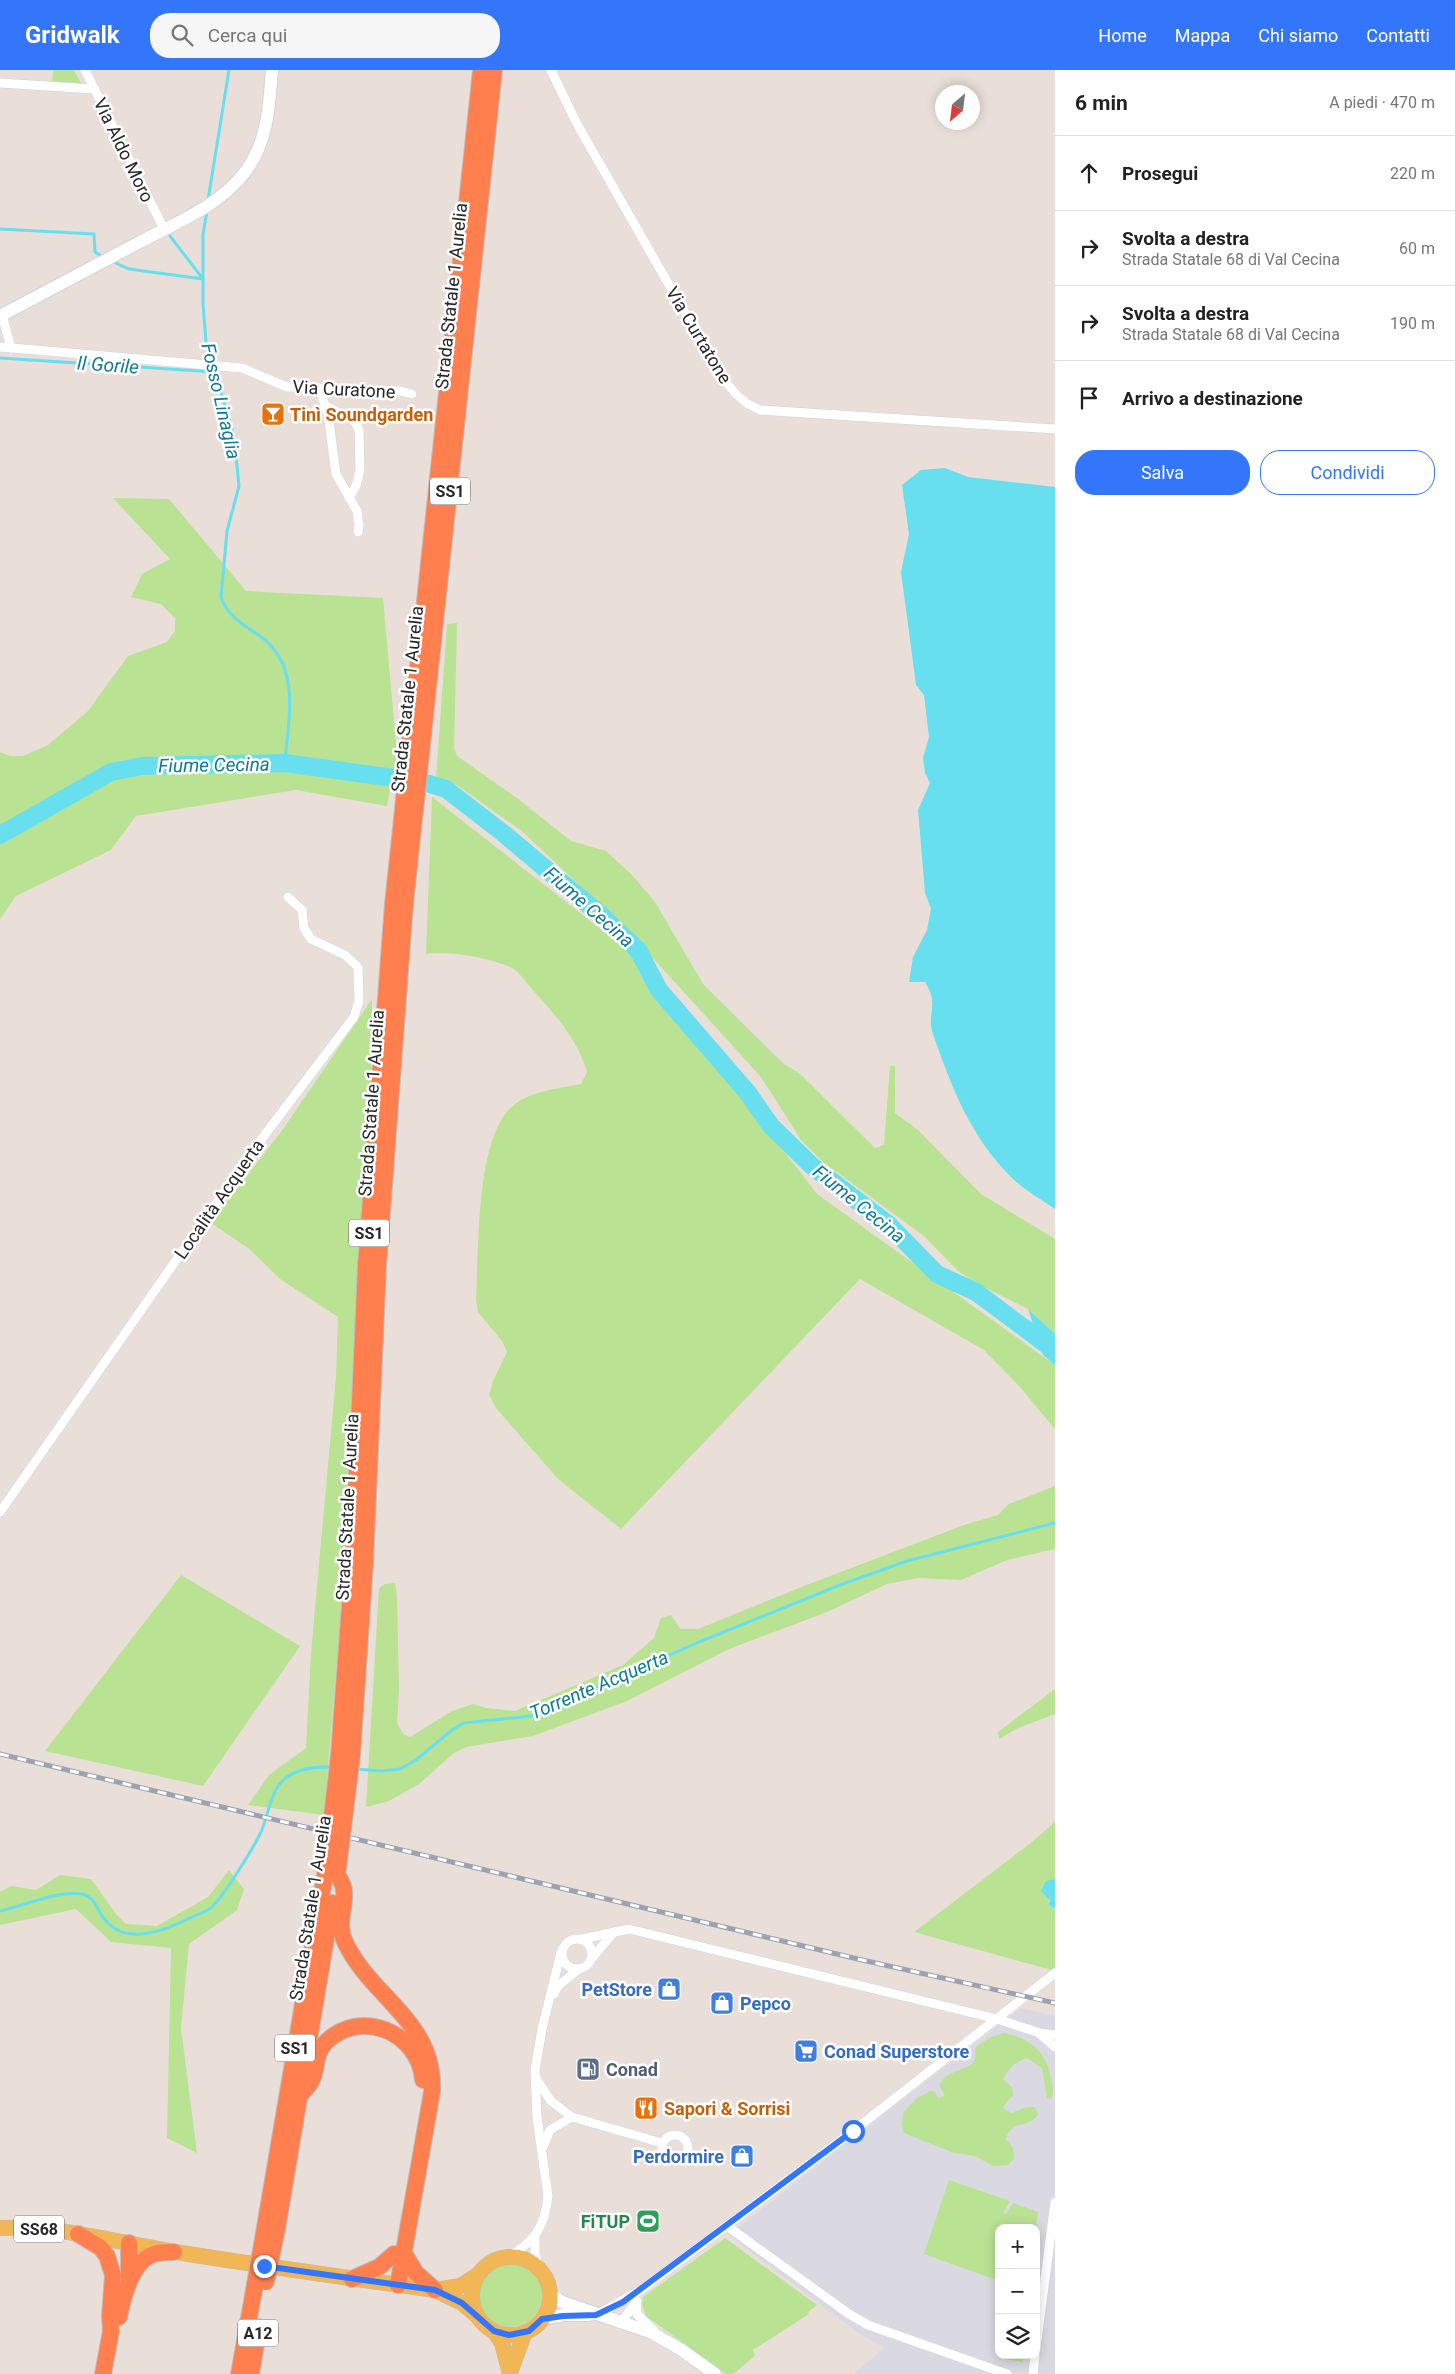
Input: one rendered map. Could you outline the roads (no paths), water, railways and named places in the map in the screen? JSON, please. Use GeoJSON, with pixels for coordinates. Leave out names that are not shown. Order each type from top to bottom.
{"type":"FeatureCollection","features":[{"type":"Feature","properties":{"kind":"highway"},"geometry":{"type":"LineString","coordinates":[[472,70],[470,110],[477,120]]}},
{"type":"Feature","properties":{"kind":"highway","name":"Strada Statale 1 Aurelia"},"geometry":{"type":"LineString","coordinates":[[271,2228],[301,2094],[334,1871],[357,1600],[399,904],[434,537],[482,70]]}},
{"type":"Feature","properties":{"kind":"highway","name":"Strada Statale 1 Aurelia"},"geometry":{"type":"LineString","coordinates":[[419,709],[454,464],[494,70]]}},
{"type":"Feature","properties":{"kind":"highway"},"geometry":{"type":"LineString","coordinates":[[334,1871],[344,1890],[340,1919],[345,1943],[369,1977],[420,2038],[428,2052],[432,2067],[432,2092],[394,2285]]}},
{"type":"Feature","properties":{"kind":"highway","name":"Strada Statale 1 Aurelia"},"geometry":{"type":"LineString","coordinates":[[239,2374],[259,2291],[271,2228],[334,1871]]}},
{"type":"Feature","properties":{"kind":"highway","name":"SS1"},"geometry":{"type":"LineString","coordinates":[[301,2094],[311,2082],[316,2057],[320,2050],[330,2038],[342,2031],[358,2026],[378,2027],[400,2037],[414,2052],[422,2070],[424,2091],[399,2254]]}},
{"type":"Feature","properties":{"kind":"highway"},"geometry":{"type":"LineString","coordinates":[[78,2234],[101,2248],[113,2275]]}},
{"type":"Feature","properties":{"kind":"highway"},"geometry":{"type":"LineString","coordinates":[[103,2374],[111,2331],[110,2316],[113,2275],[118,2259],[129,2243]]}},
{"type":"Feature","properties":{"kind":"highway"},"geometry":{"type":"LineString","coordinates":[[111,2331],[119,2317],[129,2282],[129,2243]]}},
{"type":"Feature","properties":{"kind":"highway"},"geometry":{"type":"LineString","coordinates":[[129,2282],[148,2257],[153,2254],[174,2252]]}},
{"type":"Feature","properties":{"kind":"highway"},"geometry":{"type":"LineString","coordinates":[[352,2279],[378,2267],[399,2254]]}},
{"type":"Feature","properties":{"kind":"highway"},"geometry":{"type":"LineString","coordinates":[[399,2254],[435,2290]]}},
{"type":"Feature","properties":{"kind":"highway","name":"Strada Statale 1 Aurelia"},"geometry":{"type":"LineString","coordinates":[[251,2374],[259,2291]]}},
{"type":"Feature","properties":{"kind":"main road"},"geometry":{"type":"LineString","coordinates":[[1,316],[191,215],[220,197],[246,171],[260,144],[269,112],[272,70]]}},
{"type":"Feature","properties":{"kind":"main road","name":"SS68"},"geometry":{"type":"LineString","coordinates":[[0,2228],[31,2228],[78,2234],[174,2252],[435,2290],[460,2286],[476,2276],[494,2260],[510,2256]]}},
{"type":"Feature","properties":{"kind":"main road"},"geometry":{"type":"LineString","coordinates":[[494,2331],[509,2335],[525,2332],[542,2319],[549,2306],[550,2293],[548,2282],[539,2268],[526,2259],[510,2256]]}},
{"type":"Feature","properties":{"kind":"main road"},"geometry":{"type":"LineString","coordinates":[[476,2276],[472,2292],[476,2315]]}},
{"type":"Feature","properties":{"kind":"main road","name":"SS68"},"geometry":{"type":"LineString","coordinates":[[435,2290],[462,2303],[494,2331]]}},
{"type":"Feature","properties":{"kind":"main road"},"geometry":{"type":"LineString","coordinates":[[550,2293],[562,2302],[596,2315],[622,2321],[661,2337],[715,2374]]}},
{"type":"Feature","properties":{"kind":"main road"},"geometry":{"type":"LineString","coordinates":[[542,2319],[596,2315]]}},
{"type":"Feature","properties":{"kind":"main road"},"geometry":{"type":"LineString","coordinates":[[494,2331],[502,2343],[510,2373]]}},
{"type":"Feature","properties":{"kind":"main road"},"geometry":{"type":"LineString","coordinates":[[510,2373],[525,2332]]}},
{"type":"Feature","properties":{"kind":"street","name":"Via Aldo Moro"},"geometry":{"type":"LineString","coordinates":[[85,70],[164,229]]}},
{"type":"Feature","properties":{"kind":"street","name":"Via Curtatone"},"geometry":{"type":"LineString","coordinates":[[551,70],[576,122],[721,376],[746,403],[760,410],[1055,429]]}},
{"type":"Feature","properties":{"kind":"street"},"geometry":{"type":"LineString","coordinates":[[0,83],[94,89]]}},
{"type":"Feature","properties":{"kind":"street"},"geometry":{"type":"LineString","coordinates":[[1,316],[11,348]]}},
{"type":"Feature","properties":{"kind":"street","name":"Via Curatone"},"geometry":{"type":"LineString","coordinates":[[0,347],[247,369],[287,387],[400,390],[412,394]]}},
{"type":"Feature","properties":{"kind":"street"},"geometry":{"type":"LineString","coordinates":[[319,388],[326,406],[336,474],[359,519],[358,532]]}},
{"type":"Feature","properties":{"kind":"street"},"geometry":{"type":"LineString","coordinates":[[326,406],[354,420],[359,430],[360,470],[349,498]]}},
{"type":"Feature","properties":{"kind":"street","name":"Località Acquerta"},"geometry":{"type":"LineString","coordinates":[[0,1512],[251,1153],[354,1017],[359,1001],[358,967],[346,955],[311,939],[304,928],[302,910],[288,897]]}},
{"type":"Feature","properties":{"kind":"street"},"geometry":{"type":"LineString","coordinates":[[539,2268],[534,2254],[535,2237],[547,2208],[548,2196],[537,2118],[536,2062],[561,1952],[567,1941],[574,1938],[582,1939],[629,1929],[997,2019],[1040,2034],[1055,2035]]}},
{"type":"Feature","properties":{"kind":"street"},"geometry":{"type":"LineString","coordinates":[[549,2003],[558,1986],[579,1969],[586,1966],[614,1932]]}},
{"type":"Feature","properties":{"kind":"street"},"geometry":{"type":"LineString","coordinates":[[582,1939],[591,1948],[591,1959]]}},
{"type":"Feature","properties":{"kind":"street"},"geometry":{"type":"LineString","coordinates":[[561,1952],[564,1963],[571,1968],[579,1969]]}},
{"type":"Feature","properties":{"kind":"street"},"geometry":{"type":"LineString","coordinates":[[596,2315],[623,2302],[641,2290],[727,2226],[1055,1973]]}},
{"type":"Feature","properties":{"kind":"street"},"geometry":{"type":"LineString","coordinates":[[1040,2034],[1055,2047]]}},
{"type":"Feature","properties":{"kind":"street"},"geometry":{"type":"LineString","coordinates":[[535,2078],[550,2101],[572,2117],[662,2143]]}},
{"type":"Feature","properties":{"kind":"street"},"geometry":{"type":"LineString","coordinates":[[542,2153],[550,2130],[572,2117]]}},
{"type":"Feature","properties":{"kind":"street"},"geometry":{"type":"LineString","coordinates":[[1040,2317],[1055,2200]]}},
{"type":"Feature","properties":{"kind":"street"},"geometry":{"type":"LineString","coordinates":[[727,2226],[849,2314],[868,2325],[1007,2374]]}},
{"type":"Feature","properties":{"kind":"street"},"geometry":{"type":"LineString","coordinates":[[510,2256],[526,2247],[535,2237]]}},
{"type":"Feature","properties":{"kind":"street"},"geometry":{"type":"LineString","coordinates":[[622,2321],[636,2303],[641,2290]]}},
{"type":"Feature","properties":{"kind":"street"},"geometry":{"type":"LineString","coordinates":[[622,2321],[623,2302]]}},
{"type":"Feature","properties":{"kind":"street"},"geometry":{"type":"LineString","coordinates":[[636,2303],[637,2314],[661,2337]]}},
{"type":"Feature","properties":{"kind":"street"},"geometry":{"type":"LineString","coordinates":[[1033,2374],[1035,2359]]}},
{"type":"Feature","properties":{"kind":"water"},"geometry":{"type":"Polygon","coordinates":[[[945,468],[968,477],[1055,487],[1055,1209],[1014,1180],[999,1164],[974,1130],[964,1112],[933,1034],[931,1027],[932,997],[929,990],[925,982],[909,982],[913,957],[927,930],[931,909],[925,893],[918,810],[930,783],[925,773],[923,758],[929,737],[924,695],[916,685],[901,572],[909,534],[902,485],[921,470],[945,468]]]}},
{"type":"Feature","properties":{"kind":"water"},"geometry":{"type":"Polygon","coordinates":[[[1028,1309],[1055,1334],[1055,1365],[1043,1355],[1028,1309]]]}},
{"type":"Feature","properties":{"kind":"water"},"geometry":{"type":"Polygon","coordinates":[[[1055,1879],[1055,1909],[1048,1904],[1050,1900],[1041,1891],[1046,1881],[1055,1879]]]}},
{"type":"Feature","properties":{"kind":"waterway","name":"Fosso Linaglia"},"geometry":{"type":"LineString","coordinates":[[208,200],[229,70]]}},
{"type":"Feature","properties":{"kind":"waterway","name":"Fosso Linaglia"},"geometry":{"type":"LineString","coordinates":[[207,211],[203,234],[203,304],[206,342],[234,436],[239,486],[227,531],[221,597],[227,610],[273,648],[282,662],[289,694],[285,763]]}},
{"type":"Feature","properties":{"kind":"waterway"},"geometry":{"type":"LineString","coordinates":[[0,229],[94,234],[95,252],[103,257]]}},
{"type":"Feature","properties":{"kind":"waterway"},"geometry":{"type":"LineString","coordinates":[[170,236],[203,279]]}},
{"type":"Feature","properties":{"kind":"waterway"},"geometry":{"type":"LineString","coordinates":[[111,261],[129,269],[203,279]]}},
{"type":"Feature","properties":{"kind":"waterway","name":"Il Gorile"},"geometry":{"type":"LineString","coordinates":[[0,358],[215,372]]}},
{"type":"Feature","properties":{"kind":"waterway","name":"Fiume Cecina"},"geometry":{"type":"LineString","coordinates":[[0,835],[111,772],[142,766],[285,763],[423,782],[446,789],[503,833],[603,917],[638,950],[659,990],[748,1093],[771,1126],[812,1166],[889,1225],[937,1274],[976,1292],[1055,1351]]}},
{"type":"Feature","properties":{"kind":"waterway","name":"Torrente Acquerta"},"geometry":{"type":"LineString","coordinates":[[354,1769],[382,1771],[400,1769],[416,1760],[452,1730],[464,1723],[531,1716],[699,1642],[840,1585],[907,1561],[1055,1523]]}},
{"type":"Feature","properties":{"kind":"waterway","name":"Torrente Acquerta"},"geometry":{"type":"LineString","coordinates":[[0,1911],[52,1896],[73,1893],[86,1895],[90,1898],[103,1918],[115,1929],[125,1933],[136,1934],[159,1931],[180,1923],[206,1911],[216,1903],[257,1839],[263,1828],[273,1796],[283,1781],[297,1772],[306,1769],[333,1767]]}},
{"type":"Feature","properties":{"kind":"railway"},"geometry":{"type":"LineString","coordinates":[[0,1754],[862,1960],[1055,2003]]}},
{"type":"Feature","properties":{"kind":"place","name":"Tinì Soundgarden"},"geometry":{"type":"Point","coordinates":[273,414]}},
{"type":"Feature","properties":{"kind":"place","name":"PetStore"},"geometry":{"type":"Point","coordinates":[669,1989]}},
{"type":"Feature","properties":{"kind":"place","name":"Pepco"},"geometry":{"type":"Point","coordinates":[722,2003]}},
{"type":"Feature","properties":{"kind":"place","name":"Conad Superstore"},"geometry":{"type":"Point","coordinates":[806,2051]}},
{"type":"Feature","properties":{"kind":"place","name":"Conad"},"geometry":{"type":"Point","coordinates":[588,2069]}},
{"type":"Feature","properties":{"kind":"place","name":"Sapori & Sorrisi"},"geometry":{"type":"Point","coordinates":[646,2108]}},
{"type":"Feature","properties":{"kind":"place","name":"Perdormire"},"geometry":{"type":"Point","coordinates":[742,2156]}},
{"type":"Feature","properties":{"kind":"place","name":"FiTUP"},"geometry":{"type":"Point","coordinates":[648,2221]}}]}
